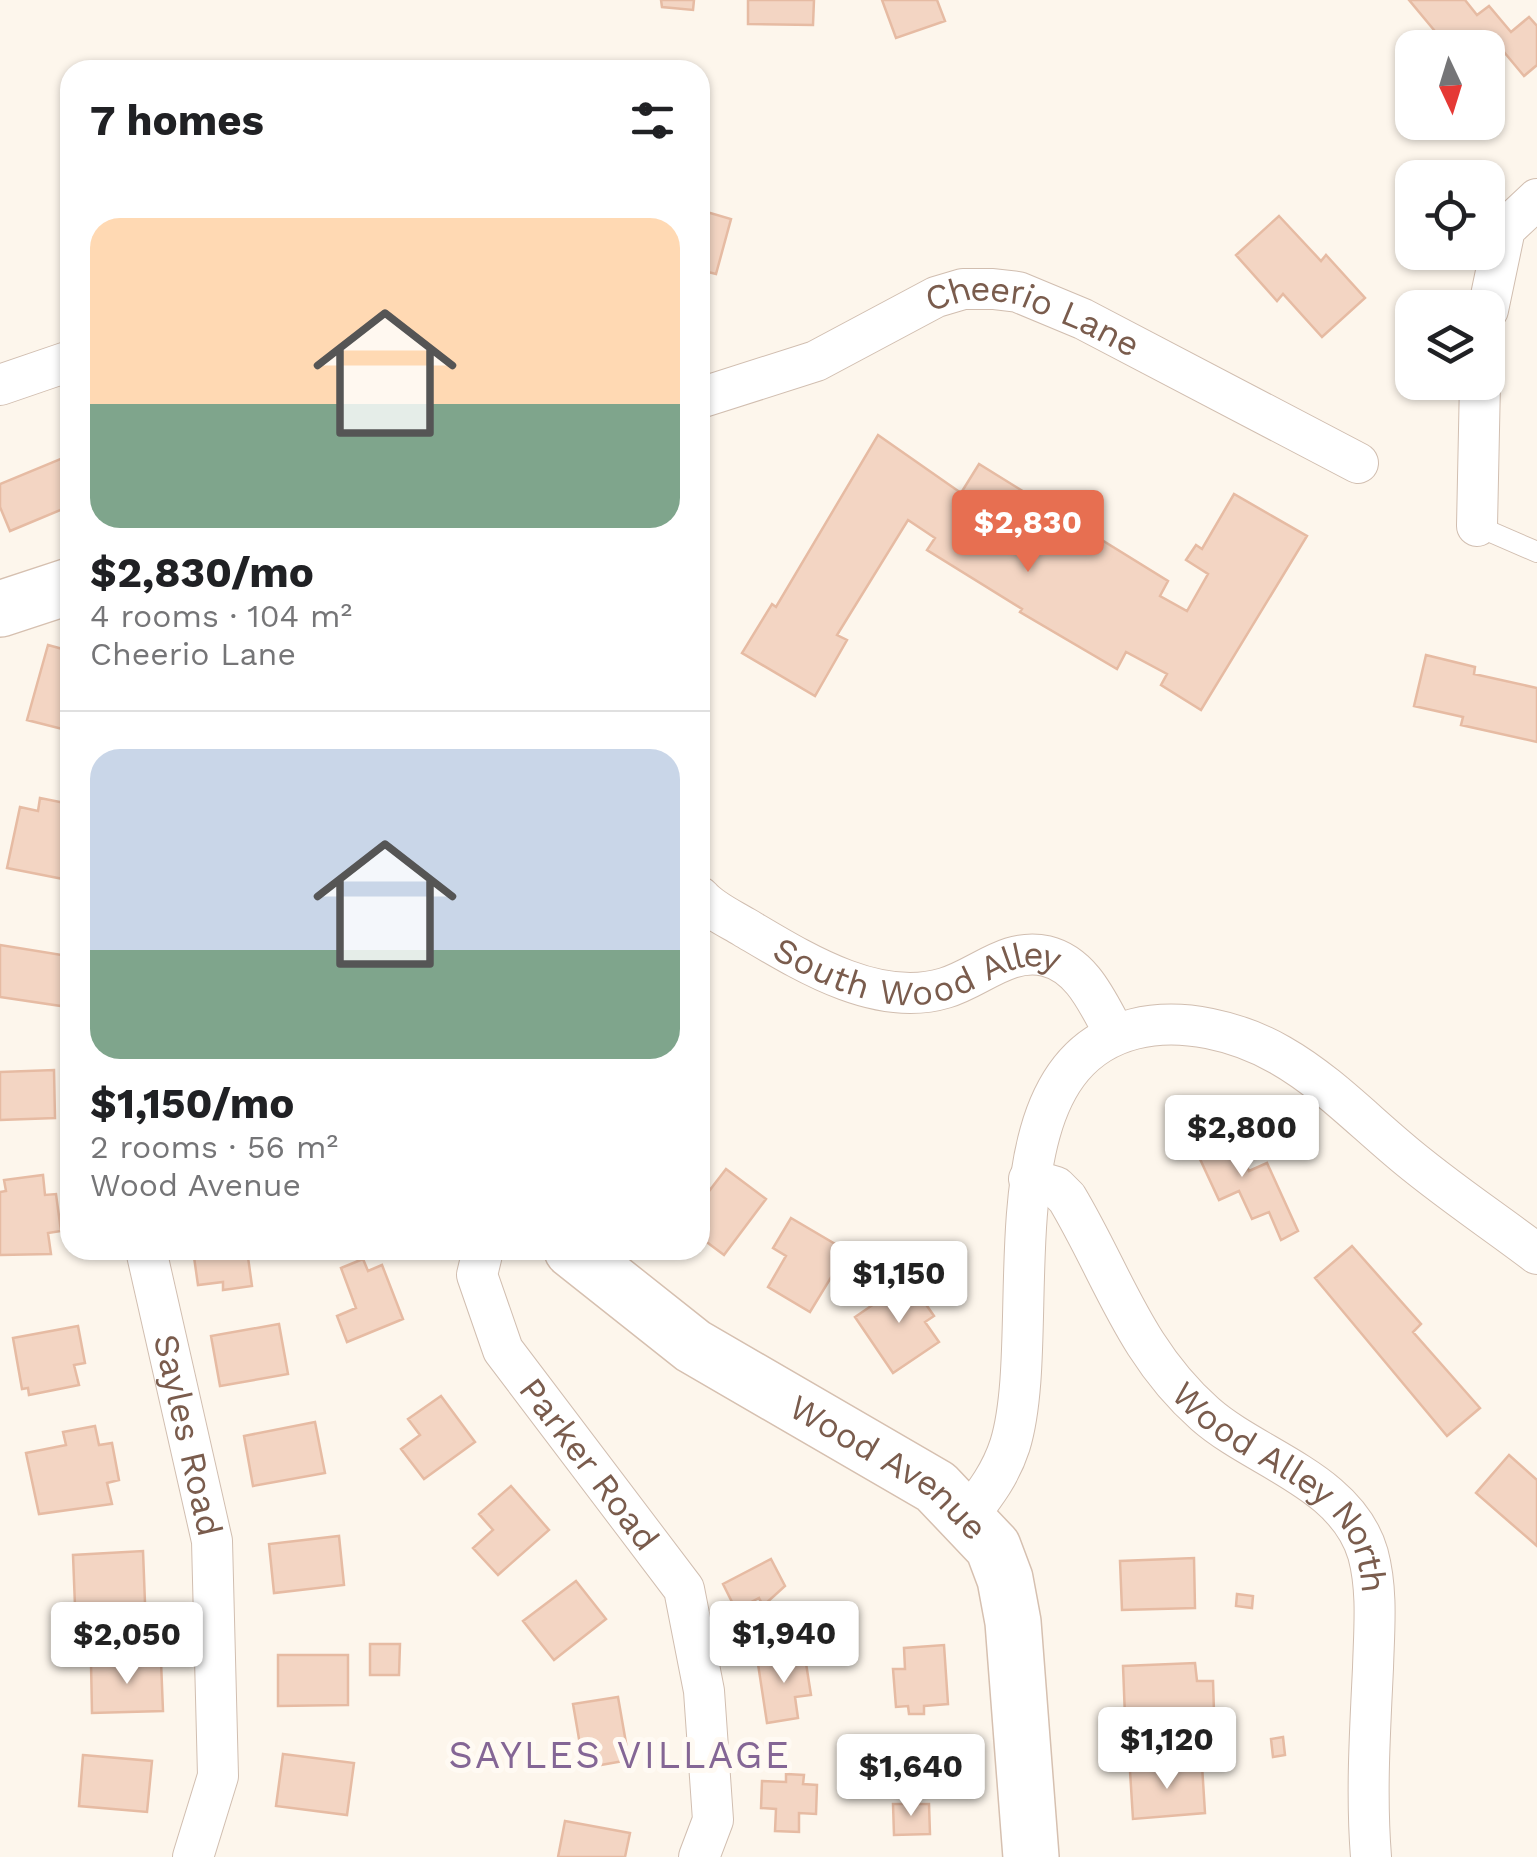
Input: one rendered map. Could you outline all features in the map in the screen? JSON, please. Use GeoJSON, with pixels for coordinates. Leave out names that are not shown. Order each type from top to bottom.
{"type":"FeatureCollection","features":[{"type":"Feature","properties":{"kind":"street"},"geometry":{"type":"LineString","coordinates":[[1492,290],[1504,229],[1537,198]]}},
{"type":"Feature","properties":{"kind":"street","name":"Cheerio Lane"},"geometry":{"type":"LineString","coordinates":[[710,395],[816,361],[936,297],[963,290],[993,289],[1018,292],[1083,319],[1358,463]]}},
{"type":"Feature","properties":{"kind":"street"},"geometry":{"type":"LineString","coordinates":[[0,386],[60,364]]}},
{"type":"Feature","properties":{"kind":"street"},"geometry":{"type":"LineString","coordinates":[[1477,526],[1480,400]]}},
{"type":"Feature","properties":{"kind":"street"},"geometry":{"type":"LineString","coordinates":[[0,609],[60,589]]}},
{"type":"Feature","properties":{"kind":"street","name":"South Wood Alley"},"geometry":{"type":"LineString","coordinates":[[710,902],[782,949],[875,988],[944,988],[1010,957],[1043,955],[1068,964],[1089,987],[1116,1034]]}},
{"type":"Feature","properties":{"kind":"street"},"geometry":{"type":"LineString","coordinates":[[968,1516],[995,1482],[1011,1443],[1023,1364],[1029,1179],[1048,1110],[1076,1064],[1116,1034],[1157,1024],[1213,1028],[1278,1054],[1537,1254]]}},
{"type":"Feature","properties":{"kind":"street","name":"Wood Alley North"},"geometry":{"type":"LineString","coordinates":[[1029,1179],[1056,1187],[1067,1198],[1126,1319],[1194,1403],[1226,1430],[1296,1471],[1327,1496],[1364,1542],[1374,1590],[1371,1857]]}},
{"type":"Feature","properties":{"kind":"street","name":"Sayles Road"},"geometry":{"type":"LineString","coordinates":[[148,1260],[212,1541],[218,1776],[193,1857]]}},
{"type":"Feature","properties":{"kind":"street","name":"Parker Road"},"geometry":{"type":"LineString","coordinates":[[480,1260],[476,1275],[503,1350],[684,1589],[704,1691],[713,1820],[699,1857]]}},
{"type":"Feature","properties":{"kind":"street","name":"Wood Avenue"},"geometry":{"type":"LineString","coordinates":[[583,1260],[629,1300],[693,1346],[936,1487],[968,1516],[993,1548],[1006,1579],[1013,1622],[1031,1857]]}},
{"type":"Feature","properties":{"kind":"lane"},"geometry":{"type":"LineString","coordinates":[[1477,526],[1537,552]]}},
{"type":"Feature","properties":{"kind":"building"},"geometry":{"type":"Polygon","coordinates":[[[661,0],[694,0],[693,10],[662,7],[661,0]]]}},
{"type":"Feature","properties":{"kind":"building"},"geometry":{"type":"Polygon","coordinates":[[[748,0],[814,0],[813,25],[748,24],[748,0]]]}},
{"type":"Feature","properties":{"kind":"building"},"geometry":{"type":"Polygon","coordinates":[[[882,0],[937,0],[945,21],[896,38],[882,0]]]}},
{"type":"Feature","properties":{"kind":"building"},"geometry":{"type":"Polygon","coordinates":[[[1409,0],[1465,0],[1477,15],[1489,6],[1511,32],[1529,17],[1537,26],[1537,65],[1524,76],[1505,53],[1505,30],[1434,30],[1409,0]]]}},
{"type":"Feature","properties":{"kind":"building"},"geometry":{"type":"Polygon","coordinates":[[[710,213],[731,219],[716,274],[710,272],[710,213]]]}},
{"type":"Feature","properties":{"kind":"building"},"geometry":{"type":"Polygon","coordinates":[[[1279,216],[1321,261],[1326,255],[1365,298],[1322,337],[1283,294],[1277,301],[1236,255],[1279,216]]]}},
{"type":"Feature","properties":{"kind":"building"},"geometry":{"type":"Polygon","coordinates":[[[878,435],[961,493],[979,464],[1168,581],[1160,596],[1187,611],[1208,574],[1186,560],[1196,545],[1202,549],[1234,494],[1307,536],[1201,710],[1161,685],[1167,674],[1126,652],[1117,669],[1020,612],[1022,609],[927,550],[935,538],[908,520],[837,635],[847,640],[815,696],[742,653],[772,604],[776,607],[878,435]]]}},
{"type":"Feature","properties":{"kind":"building"},"geometry":{"type":"Polygon","coordinates":[[[60,459],[60,510],[10,531],[0,507],[0,484],[60,459]]]}},
{"type":"Feature","properties":{"kind":"building"},"geometry":{"type":"Polygon","coordinates":[[[48,645],[60,648],[60,728],[27,720],[48,645]]]}},
{"type":"Feature","properties":{"kind":"building"},"geometry":{"type":"Polygon","coordinates":[[[1426,655],[1475,667],[1474,674],[1537,688],[1537,742],[1461,725],[1463,717],[1414,706],[1426,655]]]}},
{"type":"Feature","properties":{"kind":"building"},"geometry":{"type":"Polygon","coordinates":[[[40,798],[60,802],[60,878],[7,868],[20,807],[38,811],[40,798]]]}},
{"type":"Feature","properties":{"kind":"building"},"geometry":{"type":"Polygon","coordinates":[[[0,945],[60,955],[60,1006],[0,997],[0,945]]]}},
{"type":"Feature","properties":{"kind":"building"},"geometry":{"type":"Polygon","coordinates":[[[54,1070],[55,1118],[0,1120],[0,1072],[54,1070]]]}},
{"type":"Feature","properties":{"kind":"building"},"geometry":{"type":"Polygon","coordinates":[[[1206,1122],[1218,1150],[1236,1142],[1249,1171],[1267,1163],[1298,1231],[1281,1240],[1269,1212],[1252,1219],[1239,1191],[1219,1200],[1187,1131],[1206,1122]]]}},
{"type":"Feature","properties":{"kind":"building"},"geometry":{"type":"Polygon","coordinates":[[[726,1169],[766,1199],[724,1255],[710,1244],[710,1190],[726,1169]]]}},
{"type":"Feature","properties":{"kind":"building"},"geometry":{"type":"Polygon","coordinates":[[[43,1175],[45,1195],[56,1194],[60,1231],[48,1233],[51,1254],[0,1255],[0,1192],[6,1191],[4,1180],[43,1175]]]}},
{"type":"Feature","properties":{"kind":"building"},"geometry":{"type":"Polygon","coordinates":[[[791,1218],[847,1251],[810,1312],[768,1287],[786,1256],[773,1248],[791,1218]]]}},
{"type":"Feature","properties":{"kind":"building"},"geometry":{"type":"Polygon","coordinates":[[[1352,1246],[1421,1324],[1413,1332],[1480,1408],[1447,1436],[1315,1278],[1352,1246]]]}},
{"type":"Feature","properties":{"kind":"building"},"geometry":{"type":"Polygon","coordinates":[[[194,1260],[248,1260],[252,1286],[223,1290],[223,1282],[198,1285],[194,1260]]]}},
{"type":"Feature","properties":{"kind":"building"},"geometry":{"type":"Polygon","coordinates":[[[361,1260],[368,1271],[382,1265],[403,1319],[347,1342],[337,1316],[356,1308],[341,1268],[361,1260]]]}},
{"type":"Feature","properties":{"kind":"building"},"geometry":{"type":"Polygon","coordinates":[[[909,1280],[934,1316],[925,1322],[939,1342],[893,1373],[855,1317],[909,1280]]]}},
{"type":"Feature","properties":{"kind":"building"},"geometry":{"type":"Polygon","coordinates":[[[279,1324],[288,1374],[220,1386],[211,1336],[279,1324]]]}},
{"type":"Feature","properties":{"kind":"building"},"geometry":{"type":"Polygon","coordinates":[[[78,1326],[85,1363],[74,1365],[79,1385],[29,1395],[28,1388],[22,1389],[13,1338],[78,1326]]]}},
{"type":"Feature","properties":{"kind":"building"},"geometry":{"type":"Polygon","coordinates":[[[441,1396],[475,1442],[424,1479],[401,1449],[420,1435],[408,1419],[441,1396]]]}},
{"type":"Feature","properties":{"kind":"building"},"geometry":{"type":"Polygon","coordinates":[[[315,1422],[325,1473],[253,1486],[244,1436],[315,1422]]]}},
{"type":"Feature","properties":{"kind":"building"},"geometry":{"type":"Polygon","coordinates":[[[95,1426],[99,1445],[112,1443],[119,1480],[107,1483],[112,1504],[39,1514],[26,1453],[66,1445],[63,1432],[95,1426]]]}},
{"type":"Feature","properties":{"kind":"building"},"geometry":{"type":"Polygon","coordinates":[[[1509,1455],[1537,1480],[1537,1546],[1476,1493],[1509,1455]]]}},
{"type":"Feature","properties":{"kind":"building"},"geometry":{"type":"Polygon","coordinates":[[[511,1486],[549,1530],[498,1575],[473,1548],[493,1530],[479,1514],[511,1486]]]}},
{"type":"Feature","properties":{"kind":"building"},"geometry":{"type":"Polygon","coordinates":[[[339,1536],[344,1585],[274,1593],[269,1544],[339,1536]]]}},
{"type":"Feature","properties":{"kind":"building"},"geometry":{"type":"Polygon","coordinates":[[[143,1551],[145,1603],[75,1606],[73,1555],[143,1551]]]}},
{"type":"Feature","properties":{"kind":"building"},"geometry":{"type":"Polygon","coordinates":[[[1194,1558],[1195,1608],[1122,1610],[1120,1561],[1194,1558]]]}},
{"type":"Feature","properties":{"kind":"building"},"geometry":{"type":"Polygon","coordinates":[[[771,1559],[785,1586],[763,1606],[759,1598],[736,1610],[723,1584],[771,1559]]]}},
{"type":"Feature","properties":{"kind":"building"},"geometry":{"type":"Polygon","coordinates":[[[576,1581],[606,1619],[554,1660],[523,1621],[576,1581]]]}},
{"type":"Feature","properties":{"kind":"building"},"geometry":{"type":"Polygon","coordinates":[[[1237,1594],[1253,1596],[1252,1608],[1236,1606],[1237,1594]]]}},
{"type":"Feature","properties":{"kind":"building"},"geometry":{"type":"Polygon","coordinates":[[[370,1644],[400,1644],[399,1675],[370,1675],[370,1644]]]}},
{"type":"Feature","properties":{"kind":"building"},"geometry":{"type":"Polygon","coordinates":[[[944,1645],[948,1704],[924,1706],[924,1714],[909,1714],[908,1706],[896,1707],[893,1669],[905,1669],[904,1648],[944,1645]]]}},
{"type":"Feature","properties":{"kind":"building"},"geometry":{"type":"Polygon","coordinates":[[[791,1650],[792,1659],[805,1657],[811,1695],[795,1697],[798,1718],[767,1723],[758,1664],[780,1661],[778,1652],[791,1650]]]}},
{"type":"Feature","properties":{"kind":"building"},"geometry":{"type":"Polygon","coordinates":[[[278,1655],[348,1655],[348,1705],[278,1706],[278,1655]]]}},
{"type":"Feature","properties":{"kind":"building"},"geometry":{"type":"Polygon","coordinates":[[[161,1661],[163,1711],[92,1713],[91,1663],[161,1661]]]}},
{"type":"Feature","properties":{"kind":"building"},"geometry":{"type":"Polygon","coordinates":[[[1195,1663],[1197,1681],[1213,1681],[1214,1712],[1125,1717],[1123,1666],[1195,1663]]]}},
{"type":"Feature","properties":{"kind":"building"},"geometry":{"type":"Polygon","coordinates":[[[618,1697],[629,1760],[584,1768],[573,1704],[618,1697]]]}},
{"type":"Feature","properties":{"kind":"building"},"geometry":{"type":"Polygon","coordinates":[[[1283,1737],[1285,1755],[1273,1757],[1271,1739],[1283,1737]]]}},
{"type":"Feature","properties":{"kind":"building"},"geometry":{"type":"Polygon","coordinates":[[[283,1754],[354,1763],[347,1815],[276,1806],[283,1754]]]}},
{"type":"Feature","properties":{"kind":"building"},"geometry":{"type":"Polygon","coordinates":[[[83,1755],[152,1761],[147,1812],[79,1806],[83,1755]]]}},
{"type":"Feature","properties":{"kind":"building"},"geometry":{"type":"Polygon","coordinates":[[[1202,1765],[1205,1813],[1133,1819],[1130,1771],[1202,1765]]]}},
{"type":"Feature","properties":{"kind":"building"},"geometry":{"type":"Polygon","coordinates":[[[786,1774],[804,1775],[803,1784],[817,1785],[816,1814],[799,1813],[799,1832],[775,1831],[776,1809],[761,1808],[762,1781],[786,1782],[786,1774]]]}},
{"type":"Feature","properties":{"kind":"building"},"geometry":{"type":"Polygon","coordinates":[[[893,1804],[929,1804],[930,1834],[894,1835],[893,1804]]]}},
{"type":"Feature","properties":{"kind":"building"},"geometry":{"type":"Polygon","coordinates":[[[565,1821],[630,1833],[625,1857],[558,1857],[565,1821]]]}},
{"type":"Feature","properties":{"kind":"district","name":"SAYLES VILLAGE"},"geometry":{"type":"Point","coordinates":[620,1755]}}]}
